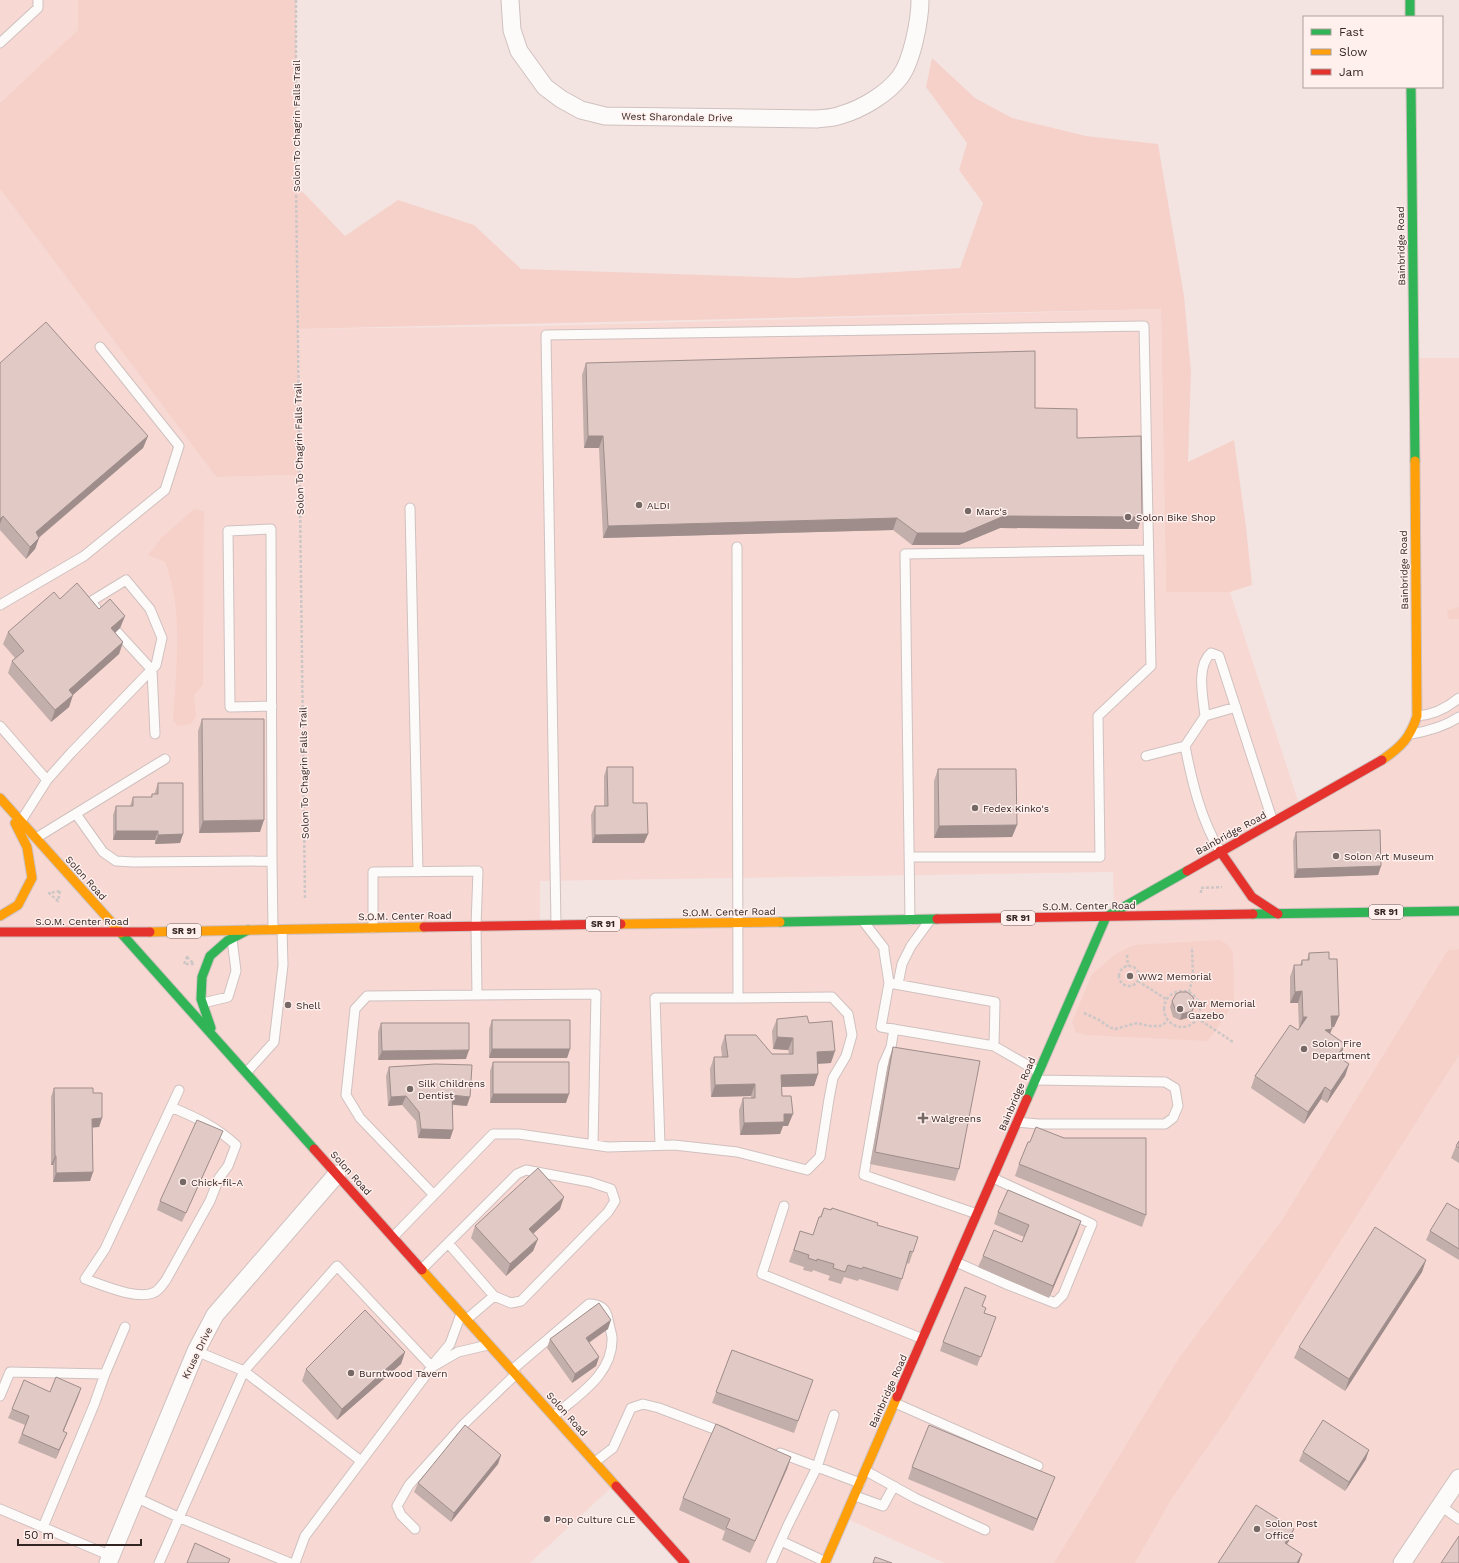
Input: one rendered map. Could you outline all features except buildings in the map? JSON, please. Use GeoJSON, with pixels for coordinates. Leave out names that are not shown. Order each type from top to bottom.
{"type":"FeatureCollection","features":[{"type":"Feature","properties":{"kind":"street","name":"West Sharondale Drive"},"geometry":{"type":"LineString","coordinates":[[510,0],[512,30],[519,51],[545,87],[561,99],[581,110],[605,116],[817,119],[841,116],[859,107],[888,89],[901,76],[916,34],[920,0]]}},
{"type":"Feature","properties":{"kind":"street"},"geometry":{"type":"LineString","coordinates":[[1410,0],[1410,16]]}},
{"type":"Feature","properties":{"kind":"street","name":"Bainbridge Road"},"geometry":{"type":"LineString","coordinates":[[826,1563],[1106,917],[1383,759],[1401,746],[1411,734],[1417,716],[1411,88]]}},
{"type":"Feature","properties":{"kind":"street"},"geometry":{"type":"LineString","coordinates":[[0,916],[18,905],[32,878],[27,847],[3,801]]}},
{"type":"Feature","properties":{"kind":"street","name":"Solon Road"},"geometry":{"type":"LineString","coordinates":[[3,801],[685,1563]]}},
{"type":"Feature","properties":{"kind":"street"},"geometry":{"type":"LineString","coordinates":[[1220,851],[1252,897],[1278,914]]}},
{"type":"Feature","properties":{"kind":"street","name":"S.O.M. Center Road"},"geometry":{"type":"LineString","coordinates":[[0,932],[120,932],[1459,911]]}},
{"type":"Feature","properties":{"kind":"street"},"geometry":{"type":"LineString","coordinates":[[214,1037],[201,999],[202,977],[210,956],[227,941],[248,930]]}},
{"type":"Feature","properties":{"kind":"street","name":"Kruse Drive"},"geometry":{"type":"LineString","coordinates":[[109,1560],[196,1351],[215,1316],[337,1174]]}},
{"type":"Feature","properties":{"kind":"street"},"geometry":{"type":"LineString","coordinates":[[1402,1563],[1459,1478]]}},
{"type":"Feature","properties":{"kind":"lane"},"geometry":{"type":"LineString","coordinates":[[0,43],[38,8],[38,0]]}},
{"type":"Feature","properties":{"kind":"lane"},"geometry":{"type":"LineString","coordinates":[[556,925],[546,335],[1144,326],[1151,666],[1098,716],[1100,857],[909,857]]}},
{"type":"Feature","properties":{"kind":"lane"},"geometry":{"type":"LineString","coordinates":[[0,605],[84,556],[165,490],[179,446],[100,347]]}},
{"type":"Feature","properties":{"kind":"lane"},"geometry":{"type":"LineString","coordinates":[[410,508],[418,872]]}},
{"type":"Feature","properties":{"kind":"lane"},"geometry":{"type":"LineString","coordinates":[[246,1073],[274,1042],[283,965],[272,861],[272,706],[271,529],[228,531],[230,707],[272,706]]}},
{"type":"Feature","properties":{"kind":"lane"},"geometry":{"type":"LineString","coordinates":[[737,547],[738,998]]}},
{"type":"Feature","properties":{"kind":"lane"},"geometry":{"type":"LineString","coordinates":[[910,920],[905,554],[1148,550]]}},
{"type":"Feature","properties":{"kind":"lane"},"geometry":{"type":"LineString","coordinates":[[21,821],[47,780],[71,753],[152,670],[156,665],[162,638],[150,609],[126,580],[90,602],[152,670],[155,734]]}},
{"type":"Feature","properties":{"kind":"lane"},"geometry":{"type":"LineString","coordinates":[[1220,851],[1210,834],[1191,779],[1185,746],[1204,716],[1202,668],[1206,658],[1211,653],[1219,656],[1273,822]]}},
{"type":"Feature","properties":{"kind":"lane"},"geometry":{"type":"LineString","coordinates":[[1417,716],[1429,715],[1439,711],[1459,698]]}},
{"type":"Feature","properties":{"kind":"lane"},"geometry":{"type":"LineString","coordinates":[[1204,716],[1236,707]]}},
{"type":"Feature","properties":{"kind":"lane"},"geometry":{"type":"LineString","coordinates":[[1411,734],[1437,729],[1459,717]]}},
{"type":"Feature","properties":{"kind":"lane"},"geometry":{"type":"LineString","coordinates":[[0,726],[47,780]]}},
{"type":"Feature","properties":{"kind":"lane"},"geometry":{"type":"LineString","coordinates":[[1146,756],[1185,746]]}},
{"type":"Feature","properties":{"kind":"lane"},"geometry":{"type":"LineString","coordinates":[[36,838],[165,759]]}},
{"type":"Feature","properties":{"kind":"lane"},"geometry":{"type":"LineString","coordinates":[[76,814],[103,852],[116,861],[272,861]]}},
{"type":"Feature","properties":{"kind":"lane"},"geometry":{"type":"LineString","coordinates":[[373,928],[373,872],[478,871],[476,926],[477,995]]}},
{"type":"Feature","properties":{"kind":"lane"},"geometry":{"type":"LineString","coordinates":[[930,920],[911,946],[893,983],[881,1027],[994,1046],[1037,1076],[1165,1082],[1175,1088],[1178,1106],[1173,1118],[1165,1124],[1038,1124],[1017,1122]]}},
{"type":"Feature","properties":{"kind":"lane"},"geometry":{"type":"LineString","coordinates":[[862,921],[884,948],[893,983]]}},
{"type":"Feature","properties":{"kind":"lane"},"geometry":{"type":"LineString","coordinates":[[203,1003],[228,996],[236,971],[232,938]]}},
{"type":"Feature","properties":{"kind":"lane"},"geometry":{"type":"LineString","coordinates":[[893,983],[995,1002],[994,1046]]}},
{"type":"Feature","properties":{"kind":"lane"},"geometry":{"type":"LineString","coordinates":[[434,1194],[360,1118],[346,1095],[355,1009],[367,996],[596,994],[593,1145]]}},
{"type":"Feature","properties":{"kind":"lane"},"geometry":{"type":"LineString","coordinates":[[393,1237],[492,1134],[520,1134],[608,1147],[674,1145],[737,1152],[807,1170],[820,1157],[828,1099],[833,1078],[846,1056],[852,1035],[848,1014],[832,997],[655,998],[660,1145]]}},
{"type":"Feature","properties":{"kind":"lane"},"geometry":{"type":"LineString","coordinates":[[894,1029],[891,1047],[883,1066],[864,1174],[977,1214]]}},
{"type":"Feature","properties":{"kind":"lane"},"geometry":{"type":"LineString","coordinates":[[171,1107],[202,1120],[222,1133],[236,1146],[228,1166],[219,1178],[210,1201],[166,1280],[156,1292],[143,1295],[121,1291],[85,1279],[105,1249],[171,1107],[179,1090]]}},
{"type":"Feature","properties":{"kind":"lane"},"geometry":{"type":"LineString","coordinates":[[422,1269],[448,1243],[517,1174],[526,1170],[590,1182],[611,1189],[615,1201],[608,1212],[521,1300],[511,1303],[494,1296],[448,1243]]}},
{"type":"Feature","properties":{"kind":"lane"},"geometry":{"type":"LineString","coordinates":[[956,1262],[1055,1303],[1066,1288],[1092,1224],[992,1178]]}},
{"type":"Feature","properties":{"kind":"lane"},"geometry":{"type":"LineString","coordinates":[[784,1206],[762,1274],[923,1339]]}},
{"type":"Feature","properties":{"kind":"lane"},"geometry":{"type":"LineString","coordinates":[[159,1563],[178,1517],[244,1371],[337,1266],[432,1367]]}},
{"type":"Feature","properties":{"kind":"lane"},"geometry":{"type":"LineString","coordinates":[[295,1563],[305,1536],[450,1344],[464,1316],[494,1296]]}},
{"type":"Feature","properties":{"kind":"lane"},"geometry":{"type":"LineString","coordinates":[[415,1529],[401,1515],[397,1506],[409,1485],[463,1425],[514,1372],[589,1304],[602,1306],[607,1314],[612,1338],[608,1362],[598,1378],[554,1416]]}},
{"type":"Feature","properties":{"kind":"lane"},"geometry":{"type":"LineString","coordinates":[[43,1527],[125,1327]]}},
{"type":"Feature","properties":{"kind":"lane"},"geometry":{"type":"LineString","coordinates":[[432,1367],[458,1352],[490,1344]]}},
{"type":"Feature","properties":{"kind":"lane"},"geometry":{"type":"LineString","coordinates":[[196,1351],[244,1371],[361,1461]]}},
{"type":"Feature","properties":{"kind":"lane"},"geometry":{"type":"LineString","coordinates":[[0,1396],[10,1372],[105,1374]]}},
{"type":"Feature","properties":{"kind":"lane"},"geometry":{"type":"LineString","coordinates":[[895,1403],[1038,1466]]}},
{"type":"Feature","properties":{"kind":"lane"},"geometry":{"type":"LineString","coordinates":[[595,1462],[613,1448],[631,1408],[643,1404],[658,1408],[731,1435]]}},
{"type":"Feature","properties":{"kind":"lane"},"geometry":{"type":"LineString","coordinates":[[772,1563],[817,1467],[834,1415]]}},
{"type":"Feature","properties":{"kind":"lane"},"geometry":{"type":"LineString","coordinates":[[774,1451],[860,1483]]}},
{"type":"Feature","properties":{"kind":"lane"},"geometry":{"type":"LineString","coordinates":[[866,1471],[915,1498],[984,1530]]}},
{"type":"Feature","properties":{"kind":"lane"},"geometry":{"type":"LineString","coordinates":[[854,1496],[883,1506],[894,1486]]}},
{"type":"Feature","properties":{"kind":"lane"},"geometry":{"type":"LineString","coordinates":[[136,1497],[178,1517],[290,1563]]}},
{"type":"Feature","properties":{"kind":"lane"},"geometry":{"type":"LineString","coordinates":[[1441,1506],[1459,1519]]}},
{"type":"Feature","properties":{"kind":"lane"},"geometry":{"type":"LineString","coordinates":[[0,1509],[43,1527],[109,1560]]}},
{"type":"Feature","properties":{"kind":"lane"},"geometry":{"type":"LineString","coordinates":[[781,1541],[826,1563]]}},
{"type":"Feature","properties":{"kind":"path","name":"Solon To Chagrin Falls Trail"},"geometry":{"type":"LineString","coordinates":[[296,0],[296,215],[305,899]]}},
{"type":"Feature","properties":{"kind":"path"},"geometry":{"type":"LineString","coordinates":[[1201,893],[1201,888],[1224,887]]}},
{"type":"Feature","properties":{"kind":"path"},"geometry":{"type":"LineString","coordinates":[[60,891],[58,901],[54,897],[49,893],[60,891]]}},
{"type":"Feature","properties":{"kind":"path"},"geometry":{"type":"LineString","coordinates":[[1189,992],[1193,977],[1192,948]]}},
{"type":"Feature","properties":{"kind":"path"},"geometry":{"type":"LineString","coordinates":[[1127,955],[1128,966]]}},
{"type":"Feature","properties":{"kind":"path"},"geometry":{"type":"LineString","coordinates":[[1128,966],[1137,969],[1140,975],[1138,981],[1130,986],[1124,985],[1119,977],[1119,973],[1123,968],[1128,966]]}},
{"type":"Feature","properties":{"kind":"path"},"geometry":{"type":"LineString","coordinates":[[1138,981],[1166,999]]}},
{"type":"Feature","properties":{"kind":"path"},"geometry":{"type":"LineString","coordinates":[[1181,990],[1189,992],[1197,998],[1199,1004],[1200,1010],[1197,1018],[1191,1024],[1180,1027],[1174,1025],[1168,1019],[1164,1011],[1166,999],[1181,990]]}},
{"type":"Feature","properties":{"kind":"path"},"geometry":{"type":"LineString","coordinates":[[1081,1013],[1099,1020],[1115,1029],[1137,1023],[1149,1026],[1160,1026],[1168,1019]]}},
{"type":"Feature","properties":{"kind":"path"},"geometry":{"type":"LineString","coordinates":[[1197,1018],[1233,1042]]}},
{"type":"Feature","properties":{"kind":"shaded area"},"geometry":{"type":"Polygon","coordinates":[[[0,0],[78,0],[79,30],[0,103],[0,0]]]}},
{"type":"Feature","properties":{"kind":"shaded area"},"geometry":{"type":"Polygon","coordinates":[[[78,0],[296,0],[296,185],[345,236],[398,200],[474,225],[521,269],[796,278],[960,268],[983,203],[959,170],[967,143],[926,87],[932,58],[975,98],[1012,118],[1086,136],[1158,144],[1184,296],[1191,372],[1188,462],[1234,440],[1252,585],[1230,592],[1166,592],[1161,309],[298,329],[299,475],[216,477],[0,189],[0,103],[78,30],[78,0]]]}},
{"type":"Feature","properties":{"kind":"shaded area"},"geometry":{"type":"Polygon","coordinates":[[[0,189],[216,477],[299,475],[298,329],[538,326],[1161,309],[1166,592],[1230,592],[1300,807],[1411,734],[1413,358],[1459,358],[1459,1563],[945,1563],[845,1518],[825,1563],[685,1563],[615,1484],[530,1563],[0,1563],[0,189]],[[1113,872],[540,881],[540,925],[1114,917],[1113,872]]]}},
{"type":"Feature","properties":{"kind":"shaded area"},"geometry":{"type":"Polygon","coordinates":[[[194,509],[204,511],[203,685],[194,695],[196,716],[191,724],[177,726],[173,720],[177,660],[177,620],[175,600],[165,562],[148,555],[162,537],[194,509]]]}},
{"type":"Feature","properties":{"kind":"shaded area"},"geometry":{"type":"Polygon","coordinates":[[[1459,607],[1459,619],[1449,619],[1447,613],[1448,610],[1459,607]]]}},
{"type":"Feature","properties":{"kind":"shaded area"},"geometry":{"type":"Polygon","coordinates":[[[1220,940],[1228,945],[1233,952],[1234,1002],[1215,1032],[1207,1041],[1085,1035],[1076,1032],[1072,1022],[1092,974],[1114,955],[1134,945],[1220,940]]]}},
{"type":"Feature","properties":{"kind":"shaded area"},"geometry":{"type":"Polygon","coordinates":[[[1459,949],[1459,1055],[1227,1419],[1172,1498],[1135,1563],[1054,1563],[1179,1358],[1282,1220],[1448,950],[1459,949]]]}},
{"type":"Feature","properties":{"kind":"traffic: fast"},"geometry":{"type":"LineString","coordinates":[[1410,0],[1410,16]]}},
{"type":"Feature","properties":{"kind":"traffic: fast"},"geometry":{"type":"LineString","coordinates":[[1411,88],[1415,461]]}},
{"type":"Feature","properties":{"kind":"traffic: fast"},"geometry":{"type":"LineString","coordinates":[[1027,1099],[1106,917],[1187,871]]}},
{"type":"Feature","properties":{"kind":"traffic: fast"},"geometry":{"type":"LineString","coordinates":[[1253,914],[1459,911]]}},
{"type":"Feature","properties":{"kind":"traffic: fast"},"geometry":{"type":"LineString","coordinates":[[780,922],[937,919]]}},
{"type":"Feature","properties":{"kind":"traffic: fast"},"geometry":{"type":"LineString","coordinates":[[211,1028],[201,999],[202,977],[210,956],[227,941],[248,930]]}},
{"type":"Feature","properties":{"kind":"traffic: fast"},"geometry":{"type":"LineString","coordinates":[[121,933],[314,1149]]}},
{"type":"Feature","properties":{"kind":"traffic: slow"},"geometry":{"type":"LineString","coordinates":[[1382,760],[1400,746],[1408,736],[1417,716],[1415,461]]}},
{"type":"Feature","properties":{"kind":"traffic: slow"},"geometry":{"type":"LineString","coordinates":[[0,798],[121,933]]}},
{"type":"Feature","properties":{"kind":"traffic: slow"},"geometry":{"type":"LineString","coordinates":[[0,916],[18,905],[32,878],[27,847],[15,823]]}},
{"type":"Feature","properties":{"kind":"traffic: slow"},"geometry":{"type":"LineString","coordinates":[[621,924],[780,922]]}},
{"type":"Feature","properties":{"kind":"traffic: slow"},"geometry":{"type":"LineString","coordinates":[[150,932],[424,927]]}},
{"type":"Feature","properties":{"kind":"traffic: slow"},"geometry":{"type":"LineString","coordinates":[[422,1270],[616,1486]]}},
{"type":"Feature","properties":{"kind":"traffic: slow"},"geometry":{"type":"LineString","coordinates":[[825,1563],[897,1397]]}},
{"type":"Feature","properties":{"kind":"traffic: jam"},"geometry":{"type":"LineString","coordinates":[[1187,871],[1382,760]]}},
{"type":"Feature","properties":{"kind":"traffic: jam"},"geometry":{"type":"LineString","coordinates":[[1220,851],[1252,897],[1278,914]]}},
{"type":"Feature","properties":{"kind":"traffic: jam"},"geometry":{"type":"LineString","coordinates":[[937,919],[1253,914]]}},
{"type":"Feature","properties":{"kind":"traffic: jam"},"geometry":{"type":"LineString","coordinates":[[424,927],[621,924]]}},
{"type":"Feature","properties":{"kind":"traffic: jam"},"geometry":{"type":"LineString","coordinates":[[0,932],[150,932]]}},
{"type":"Feature","properties":{"kind":"traffic: jam"},"geometry":{"type":"LineString","coordinates":[[897,1397],[1027,1099]]}},
{"type":"Feature","properties":{"kind":"traffic: jam"},"geometry":{"type":"LineString","coordinates":[[314,1149],[422,1270]]}},
{"type":"Feature","properties":{"kind":"traffic: jam"},"geometry":{"type":"LineString","coordinates":[[616,1486],[685,1563]]}},
{"type":"Feature","properties":{"kind":"place","name":"ALDI"},"geometry":{"type":"Point","coordinates":[639,505]}},
{"type":"Feature","properties":{"kind":"place","name":"Marc's"},"geometry":{"type":"Point","coordinates":[968,511]}},
{"type":"Feature","properties":{"kind":"place","name":"Solon Bike Shop"},"geometry":{"type":"Point","coordinates":[1128,517]}},
{"type":"Feature","properties":{"kind":"place","name":"Fedex Kinko's"},"geometry":{"type":"Point","coordinates":[975,808]}},
{"type":"Feature","properties":{"kind":"place","name":"Solon Art Museum"},"geometry":{"type":"Point","coordinates":[1336,856]}},
{"type":"Feature","properties":{"kind":"place","name":"WW2 Memorial"},"geometry":{"type":"Point","coordinates":[1130,976]}},
{"type":"Feature","properties":{"kind":"place","name":"Shell"},"geometry":{"type":"Point","coordinates":[288,1005]}},
{"type":"Feature","properties":{"kind":"place","name":"War Memorial Gazebo"},"geometry":{"type":"Point","coordinates":[1180,1009]}},
{"type":"Feature","properties":{"kind":"place","name":"Solon Fire Department"},"geometry":{"type":"Point","coordinates":[1304,1049]}},
{"type":"Feature","properties":{"kind":"place","name":"Silk Childrens Dentist"},"geometry":{"type":"Point","coordinates":[410,1089]}},
{"type":"Feature","properties":{"kind":"place","name":"Walgreens"},"geometry":{"type":"Point","coordinates":[923,1118]}},
{"type":"Feature","properties":{"kind":"place","name":"Chick-fil-A"},"geometry":{"type":"Point","coordinates":[183,1182]}},
{"type":"Feature","properties":{"kind":"place","name":"Burntwood Tavern"},"geometry":{"type":"Point","coordinates":[351,1373]}},
{"type":"Feature","properties":{"kind":"place","name":"Pop Culture CLE"},"geometry":{"type":"Point","coordinates":[547,1519]}},
{"type":"Feature","properties":{"kind":"place","name":"Solon Post Office"},"geometry":{"type":"Point","coordinates":[1257,1529]}}]}
